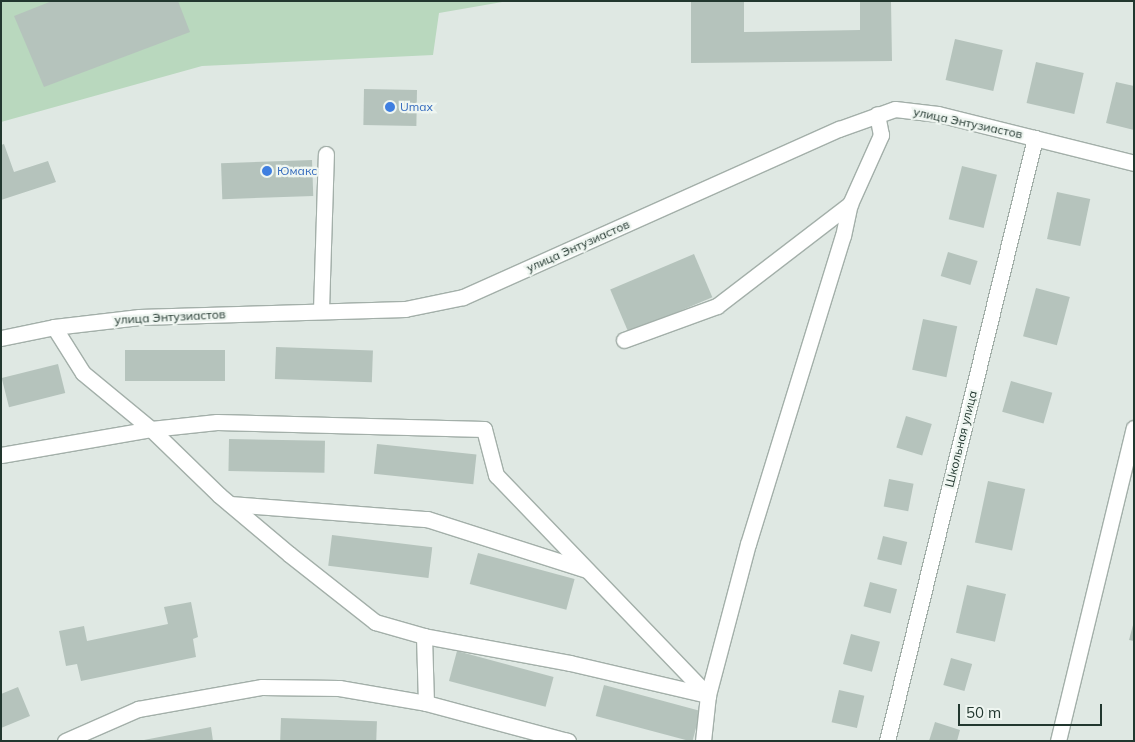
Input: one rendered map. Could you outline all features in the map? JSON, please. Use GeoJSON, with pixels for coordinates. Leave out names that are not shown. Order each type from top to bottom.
{"type":"FeatureCollection","features":[{"type":"Feature","properties":{"kind":"street","name":"улица Энтузиастов"},"geometry":{"type":"LineString","coordinates":[[1,338],[54,327],[139,317],[321,310],[405,309],[463,297],[877,114],[895,109],[938,114],[1134,163]]}},
{"type":"Feature","properties":{"kind":"street"},"geometry":{"type":"LineString","coordinates":[[703,741],[708,695],[748,544],[843,236],[850,204],[881,135],[877,114]]}},
{"type":"Feature","properties":{"kind":"street","name":"Школьная улица"},"geometry":{"type":"LineString","coordinates":[[887,741],[1035,138]]}},
{"type":"Feature","properties":{"kind":"street"},"geometry":{"type":"LineString","coordinates":[[321,310],[326,154]]}},
{"type":"Feature","properties":{"kind":"street"},"geometry":{"type":"LineString","coordinates":[[624,340],[717,306],[850,204]]}},
{"type":"Feature","properties":{"kind":"street"},"geometry":{"type":"LineString","coordinates":[[54,327],[83,373],[151,429],[230,504],[375,622],[424,636],[570,663],[708,695]]}},
{"type":"Feature","properties":{"kind":"street"},"geometry":{"type":"LineString","coordinates":[[1,454],[151,429],[217,422],[484,429],[496,475],[591,571],[708,695]]}},
{"type":"Feature","properties":{"kind":"street"},"geometry":{"type":"LineString","coordinates":[[1058,741],[1134,428]]}},
{"type":"Feature","properties":{"kind":"street"},"geometry":{"type":"LineString","coordinates":[[230,504],[427,519],[591,571]]}},
{"type":"Feature","properties":{"kind":"street"},"geometry":{"type":"LineString","coordinates":[[424,636],[426,703]]}},
{"type":"Feature","properties":{"kind":"street"},"geometry":{"type":"LineString","coordinates":[[65,741],[138,709],[262,687],[338,688],[426,703],[568,741]]}},
{"type":"Feature","properties":{"kind":"green space"},"geometry":{"type":"Polygon","coordinates":[[[1,1],[508,1],[439,13],[433,55],[202,66],[1,122],[1,1]]]}},
{"type":"Feature","properties":{"kind":"building"},"geometry":{"type":"Polygon","coordinates":[[[52,1],[178,1],[190,32],[44,87],[14,16],[52,1]]]}},
{"type":"Feature","properties":{"kind":"building"},"geometry":{"type":"Polygon","coordinates":[[[691,1],[744,1],[744,32],[860,30],[860,1],[891,1],[892,61],[691,63],[691,1]]]}},
{"type":"Feature","properties":{"kind":"building"},"geometry":{"type":"Polygon","coordinates":[[[955,39],[1003,50],[993,91],[946,80],[955,39]]]}},
{"type":"Feature","properties":{"kind":"building"},"geometry":{"type":"Polygon","coordinates":[[[1036,62],[1084,73],[1074,114],[1027,103],[1036,62]]]}},
{"type":"Feature","properties":{"kind":"building"},"geometry":{"type":"Polygon","coordinates":[[[1116,82],[1134,86],[1134,130],[1106,123],[1116,82]]]}},
{"type":"Feature","properties":{"kind":"building","name":"Umax"},"geometry":{"type":"Polygon","coordinates":[[[364,89],[417,90],[416,126],[363,125],[364,89]]]}},
{"type":"Feature","properties":{"kind":"building"},"geometry":{"type":"Polygon","coordinates":[[[4,144],[14,172],[48,161],[56,182],[1,200],[1,145],[4,144]]]}},
{"type":"Feature","properties":{"kind":"building","name":"Юмакс"},"geometry":{"type":"Polygon","coordinates":[[[312,160],[313,196],[222,199],[221,163],[312,160]]]}},
{"type":"Feature","properties":{"kind":"building"},"geometry":{"type":"Polygon","coordinates":[[[962,166],[997,175],[984,228],[949,219],[962,166]]]}},
{"type":"Feature","properties":{"kind":"building"},"geometry":{"type":"Polygon","coordinates":[[[1057,192],[1090,199],[1080,246],[1047,239],[1057,192]]]}},
{"type":"Feature","properties":{"kind":"building"},"geometry":{"type":"Polygon","coordinates":[[[948,252],[978,261],[970,285],[941,276],[948,252]]]}},
{"type":"Feature","properties":{"kind":"building"},"geometry":{"type":"Polygon","coordinates":[[[694,254],[712,297],[629,333],[610,290],[694,254]]]}},
{"type":"Feature","properties":{"kind":"building"},"geometry":{"type":"Polygon","coordinates":[[[1036,288],[1070,297],[1057,345],[1023,336],[1036,288]]]}},
{"type":"Feature","properties":{"kind":"building"},"geometry":{"type":"Polygon","coordinates":[[[923,319],[957,326],[946,377],[912,370],[923,319]]]}},
{"type":"Feature","properties":{"kind":"building"},"geometry":{"type":"Polygon","coordinates":[[[276,347],[373,350],[372,382],[275,379],[276,347]]]}},
{"type":"Feature","properties":{"kind":"building"},"geometry":{"type":"Polygon","coordinates":[[[125,350],[225,350],[225,381],[125,381],[125,350]]]}},
{"type":"Feature","properties":{"kind":"building"},"geometry":{"type":"Polygon","coordinates":[[[58,364],[65,393],[9,407],[2,378],[58,364]]]}},
{"type":"Feature","properties":{"kind":"building"},"geometry":{"type":"Polygon","coordinates":[[[1011,381],[1052,393],[1044,424],[1002,412],[1011,381]]]}},
{"type":"Feature","properties":{"kind":"building"},"geometry":{"type":"Polygon","coordinates":[[[906,416],[932,424],[922,455],[896,448],[906,416]]]}},
{"type":"Feature","properties":{"kind":"building"},"geometry":{"type":"Polygon","coordinates":[[[229,439],[325,441],[324,473],[228,471],[229,439]]]}},
{"type":"Feature","properties":{"kind":"building"},"geometry":{"type":"Polygon","coordinates":[[[377,444],[476,454],[473,484],[374,474],[377,444]]]}},
{"type":"Feature","properties":{"kind":"building"},"geometry":{"type":"Polygon","coordinates":[[[889,479],[914,484],[908,511],[884,506],[889,479]]]}},
{"type":"Feature","properties":{"kind":"building"},"geometry":{"type":"Polygon","coordinates":[[[988,481],[1025,489],[1012,551],[975,543],[988,481]]]}},
{"type":"Feature","properties":{"kind":"building"},"geometry":{"type":"Polygon","coordinates":[[[332,535],[432,547],[428,578],[328,566],[332,535]]]}},
{"type":"Feature","properties":{"kind":"building"},"geometry":{"type":"Polygon","coordinates":[[[883,536],[907,542],[901,565],[877,559],[883,536]]]}},
{"type":"Feature","properties":{"kind":"building"},"geometry":{"type":"Polygon","coordinates":[[[478,553],[575,579],[566,610],[470,584],[478,553]]]}},
{"type":"Feature","properties":{"kind":"building"},"geometry":{"type":"Polygon","coordinates":[[[870,582],[897,589],[891,613],[864,606],[870,582]]]}},
{"type":"Feature","properties":{"kind":"building"},"geometry":{"type":"Polygon","coordinates":[[[967,585],[1006,594],[995,642],[956,633],[967,585]]]}},
{"type":"Feature","properties":{"kind":"building"},"geometry":{"type":"Polygon","coordinates":[[[191,602],[198,637],[193,639],[196,657],[81,681],[77,664],[66,666],[59,631],[84,626],[87,641],[168,624],[164,607],[191,602]]]}},
{"type":"Feature","properties":{"kind":"building"},"geometry":{"type":"Polygon","coordinates":[[[1134,625],[1134,641],[1129,640],[1134,625]]]}},
{"type":"Feature","properties":{"kind":"building"},"geometry":{"type":"Polygon","coordinates":[[[851,634],[880,642],[872,672],[843,664],[851,634]]]}},
{"type":"Feature","properties":{"kind":"building"},"geometry":{"type":"Polygon","coordinates":[[[457,651],[554,677],[546,707],[449,681],[457,651]]]}},
{"type":"Feature","properties":{"kind":"building"},"geometry":{"type":"Polygon","coordinates":[[[951,658],[972,664],[964,691],[943,685],[951,658]]]}},
{"type":"Feature","properties":{"kind":"building"},"geometry":{"type":"Polygon","coordinates":[[[604,685],[701,711],[693,741],[596,716],[604,685]]]}},
{"type":"Feature","properties":{"kind":"building"},"geometry":{"type":"Polygon","coordinates":[[[18,687],[30,716],[1,728],[1,694],[18,687]]]}},
{"type":"Feature","properties":{"kind":"building"},"geometry":{"type":"Polygon","coordinates":[[[839,690],[864,696],[857,728],[832,722],[839,690]]]}},
{"type":"Feature","properties":{"kind":"building"},"geometry":{"type":"Polygon","coordinates":[[[281,718],[377,721],[376,741],[280,741],[281,718]]]}},
{"type":"Feature","properties":{"kind":"building"},"geometry":{"type":"Polygon","coordinates":[[[935,722],[960,730],[957,741],[929,741],[935,722]]]}},
{"type":"Feature","properties":{"kind":"building"},"geometry":{"type":"Polygon","coordinates":[[[211,727],[213,741],[144,741],[144,740],[211,727]]]}},
{"type":"Feature","properties":{"kind":"place","name":"Umax"},"geometry":{"type":"Point","coordinates":[390,107]}},
{"type":"Feature","properties":{"kind":"place","name":"Юмакс"},"geometry":{"type":"Point","coordinates":[267,171]}}]}
